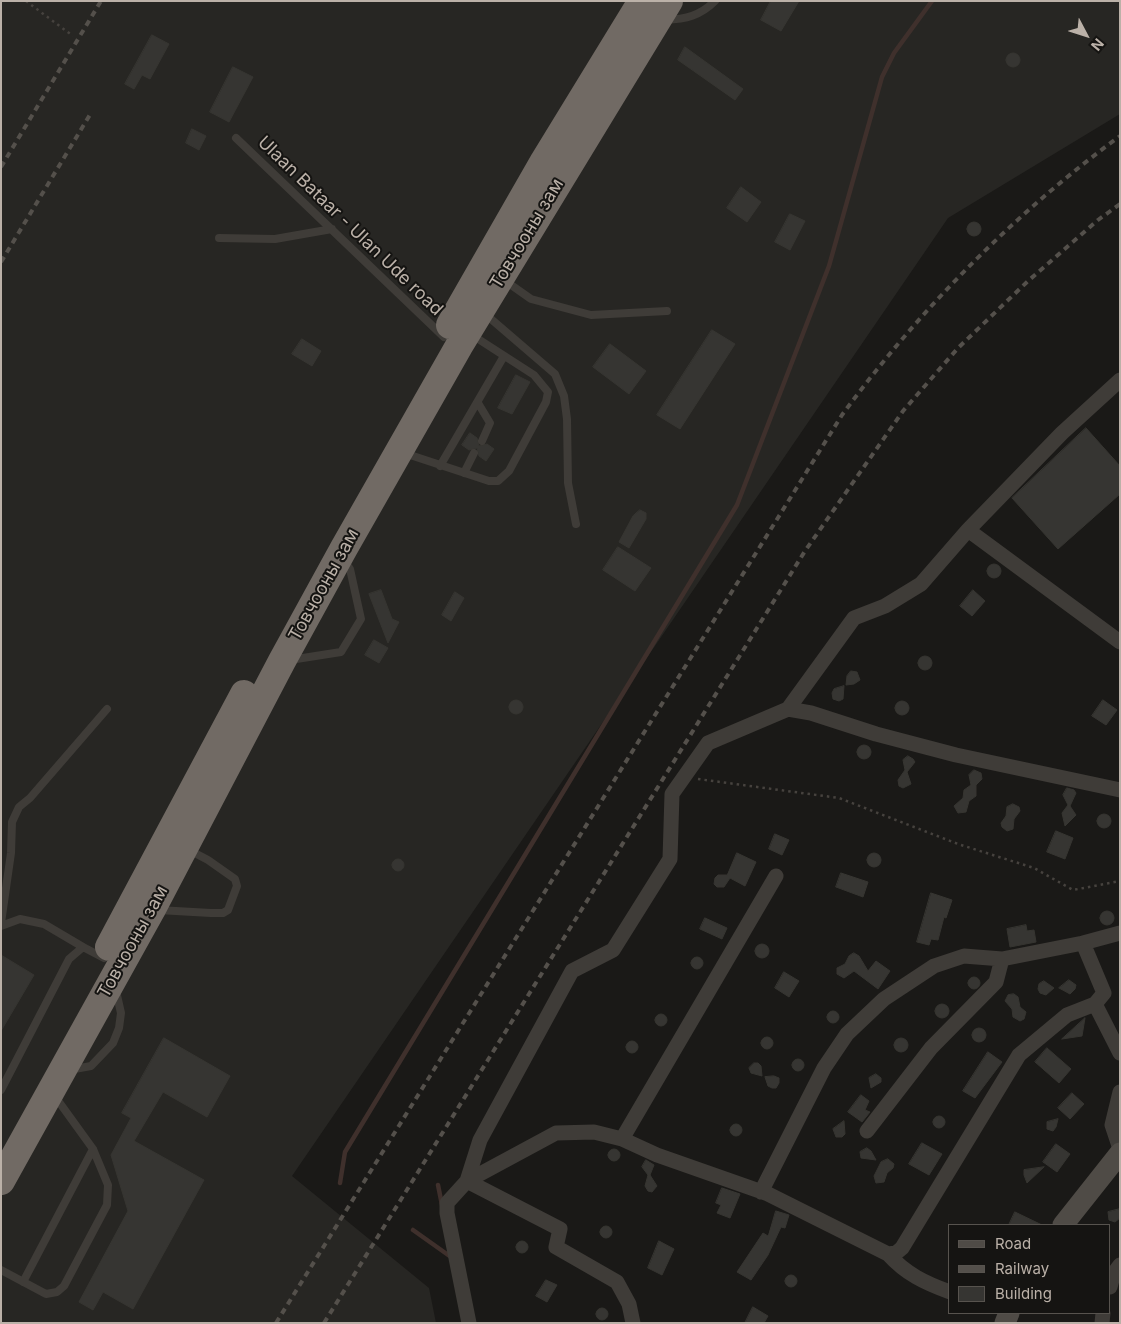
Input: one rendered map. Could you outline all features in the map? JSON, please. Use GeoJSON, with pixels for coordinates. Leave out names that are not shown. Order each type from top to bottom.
{"type":"FeatureCollection","features":[{"type":"Feature","properties":{"kind":"highway","name":"Товчооны зам"},"geometry":{"type":"LineString","coordinates":[[1,1144],[259,666],[464,326],[501,277],[656,8]]}},
{"type":"Feature","properties":{"kind":"highway","name":"Товчооны зам"},"geometry":{"type":"LineString","coordinates":[[1,1181],[56,1081],[100,961],[152,910],[282,661],[400,451],[464,326],[544,161],[656,8]]}},
{"type":"Feature","properties":{"kind":"main road"},"geometry":{"type":"LineString","coordinates":[[1064,1224],[1120,1153]]}},
{"type":"Feature","properties":{"kind":"street"},"geometry":{"type":"LineString","coordinates":[[467,1181],[480,1140],[572,971],[613,950],[670,859],[672,794],[708,743],[788,709],[854,618],[885,606],[921,584],[968,530],[1062,433],[1120,380]]}},
{"type":"Feature","properties":{"kind":"street"},"geometry":{"type":"LineString","coordinates":[[968,530],[1120,642]]}},
{"type":"Feature","properties":{"kind":"street"},"geometry":{"type":"LineString","coordinates":[[788,709],[811,713],[876,734],[956,755],[1120,790]]}},
{"type":"Feature","properties":{"kind":"street"},"geometry":{"type":"LineString","coordinates":[[622,1139],[776,876]]}},
{"type":"Feature","properties":{"kind":"street"},"geometry":{"type":"LineString","coordinates":[[761,1192],[824,1068],[847,1034],[884,999],[934,966],[964,956],[1002,959],[1083,943],[1120,933]]}},
{"type":"Feature","properties":{"kind":"street"},"geometry":{"type":"LineString","coordinates":[[888,1254],[902,1248],[1019,1055],[1067,1014],[1095,1004],[1104,993],[1083,943]]}},
{"type":"Feature","properties":{"kind":"street"},"geometry":{"type":"LineString","coordinates":[[867,1132],[931,1048],[996,982],[1002,959]]}},
{"type":"Feature","properties":{"kind":"street"},"geometry":{"type":"LineString","coordinates":[[1095,1004],[1120,1053]]}},
{"type":"Feature","properties":{"kind":"street"},"geometry":{"type":"LineString","coordinates":[[1120,1092],[1112,1125],[1120,1149]]}},
{"type":"Feature","properties":{"kind":"street"},"geometry":{"type":"LineString","coordinates":[[469,1323],[447,1213],[447,1203],[467,1181],[556,1133],[594,1132],[622,1139],[658,1155],[761,1192],[888,1254],[901,1268],[924,1283],[948,1291]]}},
{"type":"Feature","properties":{"kind":"street"},"geometry":{"type":"LineString","coordinates":[[467,1181],[560,1229],[556,1247],[617,1282],[629,1304],[633,1323]]}},
{"type":"Feature","properties":{"kind":"street"},"geometry":{"type":"LineString","coordinates":[[1111,1284],[1114,1274],[1120,1265]]}},
{"type":"Feature","properties":{"kind":"lane"},"geometry":{"type":"LineString","coordinates":[[656,8],[685,19],[703,12],[715,1]]}},
{"type":"Feature","properties":{"kind":"lane","name":"Ulaan Bataar - Ulan Ude road"},"geometry":{"type":"LineString","coordinates":[[236,138],[332,229],[464,326]]}},
{"type":"Feature","properties":{"kind":"lane"},"geometry":{"type":"LineString","coordinates":[[219,238],[275,239],[332,229]]}},
{"type":"Feature","properties":{"kind":"lane"},"geometry":{"type":"LineString","coordinates":[[501,277],[531,299],[591,315],[667,312]]}},
{"type":"Feature","properties":{"kind":"lane"},"geometry":{"type":"LineString","coordinates":[[400,451],[489,481],[498,481],[505,477],[546,402],[548,392],[542,382],[464,326]]}},
{"type":"Feature","properties":{"kind":"lane"},"geometry":{"type":"LineString","coordinates":[[464,326],[555,374],[564,396],[567,419],[568,483],[576,524]]}},
{"type":"Feature","properties":{"kind":"lane"},"geometry":{"type":"LineString","coordinates":[[440,466],[504,356]]}},
{"type":"Feature","properties":{"kind":"lane"},"geometry":{"type":"LineString","coordinates":[[478,403],[490,423],[482,441]]}},
{"type":"Feature","properties":{"kind":"lane"},"geometry":{"type":"LineString","coordinates":[[464,473],[474,453]]}},
{"type":"Feature","properties":{"kind":"lane"},"geometry":{"type":"LineString","coordinates":[[282,661],[341,652],[361,620],[350,569],[340,556]]}},
{"type":"Feature","properties":{"kind":"lane"},"geometry":{"type":"LineString","coordinates":[[100,961],[44,924],[20,919],[1,924],[11,853],[12,822],[19,807],[36,791],[107,709]]}},
{"type":"Feature","properties":{"kind":"lane"},"geometry":{"type":"LineString","coordinates":[[152,910],[223,913],[228,910],[237,886],[235,879],[208,860],[185,848]]}},
{"type":"Feature","properties":{"kind":"lane"},"geometry":{"type":"LineString","coordinates":[[1,1090],[69,959],[100,961]]}},
{"type":"Feature","properties":{"kind":"lane"},"geometry":{"type":"LineString","coordinates":[[1,1270],[46,1294],[57,1292],[64,1286],[107,1205],[108,1185],[93,1149],[56,1081]]}},
{"type":"Feature","properties":{"kind":"lane"},"geometry":{"type":"LineString","coordinates":[[23,1282],[93,1149]]}},
{"type":"Feature","properties":{"kind":"path"},"geometry":{"type":"LineString","coordinates":[[28,2],[72,36]]}},
{"type":"Feature","properties":{"kind":"path"},"geometry":{"type":"LineString","coordinates":[[684,778],[839,798],[958,844],[1034,868],[1073,890],[1120,881]]}},
{"type":"Feature","properties":{"kind":"shaded area"},"geometry":{"type":"Polygon","coordinates":[[[1,1],[1120,1],[1120,114],[948,218],[292,1176],[429,1288],[436,1323],[1,1323],[1,1]]]}},
{"type":"Feature","properties":{"kind":"building"},"geometry":{"type":"Polygon","coordinates":[[[771,1],[799,1],[781,31],[761,20],[771,1]]]}},
{"type":"Feature","properties":{"kind":"building"},"geometry":{"type":"Polygon","coordinates":[[[152,35],[169,44],[150,79],[142,75],[134,89],[125,84],[152,35]]]}},
{"type":"Feature","properties":{"kind":"building"},"geometry":{"type":"Polygon","coordinates":[[[685,47],[743,89],[735,100],[678,60],[685,47]]]}},
{"type":"Feature","properties":{"kind":"building"},"geometry":{"type":"Polygon","coordinates":[[[1013,53],[1018,55],[1020,60],[1018,65],[1013,67],[1008,65],[1006,60],[1008,55],[1013,53]]]}},
{"type":"Feature","properties":{"kind":"building"},"geometry":{"type":"Polygon","coordinates":[[[233,67],[253,77],[229,122],[210,112],[233,67]]]}},
{"type":"Feature","properties":{"kind":"building"},"geometry":{"type":"Polygon","coordinates":[[[192,129],[206,136],[199,150],[186,143],[192,129]]]}},
{"type":"Feature","properties":{"kind":"building"},"geometry":{"type":"Polygon","coordinates":[[[741,187],[761,202],[747,222],[727,208],[741,187]]]}},
{"type":"Feature","properties":{"kind":"building"},"geometry":{"type":"Polygon","coordinates":[[[790,214],[805,221],[790,250],[775,242],[790,214]]]}},
{"type":"Feature","properties":{"kind":"building"},"geometry":{"type":"Polygon","coordinates":[[[974,222],[979,224],[981,229],[979,234],[974,236],[969,234],[967,229],[969,224],[974,222]]]}},
{"type":"Feature","properties":{"kind":"building"},"geometry":{"type":"Polygon","coordinates":[[[712,330],[735,344],[680,429],[657,415],[712,330]]]}},
{"type":"Feature","properties":{"kind":"building"},"geometry":{"type":"Polygon","coordinates":[[[302,339],[321,351],[312,366],[292,354],[302,339]]]}},
{"type":"Feature","properties":{"kind":"building"},"geometry":{"type":"Polygon","coordinates":[[[610,344],[646,371],[629,394],[593,367],[610,344]]]}},
{"type":"Feature","properties":{"kind":"building"},"geometry":{"type":"Polygon","coordinates":[[[516,375],[530,382],[512,414],[498,408],[516,375]]]}},
{"type":"Feature","properties":{"kind":"building"},"geometry":{"type":"Polygon","coordinates":[[[1086,428],[1120,466],[1120,494],[1058,549],[1012,498],[1086,428]]]}},
{"type":"Feature","properties":{"kind":"building"},"geometry":{"type":"Polygon","coordinates":[[[470,433],[477,438],[479,446],[487,444],[494,449],[486,461],[479,456],[477,448],[469,450],[462,445],[470,433]]]}},
{"type":"Feature","properties":{"kind":"building"},"geometry":{"type":"Polygon","coordinates":[[[640,510],[646,513],[646,519],[629,548],[619,542],[633,516],[640,510]]]}},
{"type":"Feature","properties":{"kind":"building"},"geometry":{"type":"Polygon","coordinates":[[[618,547],[651,568],[635,591],[603,570],[618,547]]]}},
{"type":"Feature","properties":{"kind":"building"},"geometry":{"type":"Polygon","coordinates":[[[994,564],[999,566],[1001,571],[999,576],[994,578],[989,576],[987,571],[989,566],[994,564]]]}},
{"type":"Feature","properties":{"kind":"building"},"geometry":{"type":"Polygon","coordinates":[[[381,590],[392,619],[399,622],[388,643],[369,594],[381,590]]]}},
{"type":"Feature","properties":{"kind":"building"},"geometry":{"type":"Polygon","coordinates":[[[973,590],[985,601],[972,616],[960,606],[973,590]]]}},
{"type":"Feature","properties":{"kind":"building"},"geometry":{"type":"Polygon","coordinates":[[[455,592],[464,598],[451,621],[442,615],[455,592]]]}},
{"type":"Feature","properties":{"kind":"building"},"geometry":{"type":"Polygon","coordinates":[[[374,640],[388,648],[379,663],[365,655],[374,640]]]}},
{"type":"Feature","properties":{"kind":"building"},"geometry":{"type":"Polygon","coordinates":[[[925,656],[930,658],[932,663],[930,668],[925,670],[920,668],[918,663],[920,658],[925,656]]]}},
{"type":"Feature","properties":{"kind":"building"},"geometry":{"type":"Polygon","coordinates":[[[851,671],[857,672],[860,680],[854,684],[846,685],[847,676],[851,671]]]}},
{"type":"Feature","properties":{"kind":"building"},"geometry":{"type":"Polygon","coordinates":[[[844,686],[843,699],[839,701],[833,699],[832,693],[834,689],[844,686]]]}},
{"type":"Feature","properties":{"kind":"building"},"geometry":{"type":"Polygon","coordinates":[[[516,700],[521,702],[523,707],[521,712],[516,714],[511,712],[509,707],[511,702],[516,700]]]}},
{"type":"Feature","properties":{"kind":"building"},"geometry":{"type":"Polygon","coordinates":[[[1103,700],[1117,710],[1106,725],[1092,716],[1103,700]]]}},
{"type":"Feature","properties":{"kind":"building"},"geometry":{"type":"Polygon","coordinates":[[[902,701],[907,703],[909,708],[907,713],[902,715],[897,713],[895,708],[897,703],[902,701]]]}},
{"type":"Feature","properties":{"kind":"building"},"geometry":{"type":"Polygon","coordinates":[[[864,745],[869,747],[871,752],[869,757],[864,759],[859,757],[857,752],[859,747],[864,745]]]}},
{"type":"Feature","properties":{"kind":"building"},"geometry":{"type":"Polygon","coordinates":[[[908,756],[915,762],[907,772],[911,784],[903,788],[899,786],[898,780],[905,770],[903,760],[908,756]]]}},
{"type":"Feature","properties":{"kind":"building"},"geometry":{"type":"Polygon","coordinates":[[[974,770],[981,773],[982,779],[976,785],[976,796],[969,801],[966,812],[958,813],[954,806],[963,798],[964,790],[971,785],[969,775],[974,770]]]}},
{"type":"Feature","properties":{"kind":"building"},"geometry":{"type":"Polygon","coordinates":[[[1067,788],[1074,790],[1076,793],[1070,806],[1076,815],[1065,826],[1062,813],[1068,805],[1063,795],[1067,788]]]}},
{"type":"Feature","properties":{"kind":"building"},"geometry":{"type":"Polygon","coordinates":[[[1013,804],[1019,807],[1020,811],[1014,819],[1013,829],[1007,831],[1002,827],[1001,823],[1006,816],[1007,807],[1013,804]]]}},
{"type":"Feature","properties":{"kind":"building"},"geometry":{"type":"Polygon","coordinates":[[[1104,814],[1109,816],[1111,821],[1109,826],[1104,828],[1099,826],[1097,821],[1099,816],[1104,814]]]}},
{"type":"Feature","properties":{"kind":"building"},"geometry":{"type":"Polygon","coordinates":[[[1056,831],[1073,838],[1065,859],[1047,852],[1056,831]]]}},
{"type":"Feature","properties":{"kind":"building"},"geometry":{"type":"Polygon","coordinates":[[[775,834],[789,840],[782,855],[769,849],[775,834]]]}},
{"type":"Feature","properties":{"kind":"building"},"geometry":{"type":"Polygon","coordinates":[[[737,853],[756,862],[745,886],[730,878],[724,887],[717,887],[714,884],[715,878],[718,875],[727,875],[737,853]]]}},
{"type":"Feature","properties":{"kind":"building"},"geometry":{"type":"Polygon","coordinates":[[[874,853],[879,855],[881,860],[879,865],[874,867],[869,865],[867,860],[869,855],[874,853]]]}},
{"type":"Feature","properties":{"kind":"building"},"geometry":{"type":"Polygon","coordinates":[[[396,859],[400,859],[404,865],[400,871],[396,871],[392,867],[392,863],[396,859]]]}},
{"type":"Feature","properties":{"kind":"building"},"geometry":{"type":"Polygon","coordinates":[[[841,873],[868,882],[863,897],[836,887],[841,873]]]}},
{"type":"Feature","properties":{"kind":"building"},"geometry":{"type":"Polygon","coordinates":[[[931,893],[952,900],[946,918],[944,917],[938,940],[931,939],[929,945],[917,942],[931,893]]]}},
{"type":"Feature","properties":{"kind":"building"},"geometry":{"type":"Polygon","coordinates":[[[1107,911],[1112,913],[1114,918],[1112,923],[1107,925],[1102,923],[1100,918],[1102,913],[1107,911]]]}},
{"type":"Feature","properties":{"kind":"building"},"geometry":{"type":"Polygon","coordinates":[[[705,918],[727,928],[722,939],[700,929],[705,918]]]}},
{"type":"Feature","properties":{"kind":"building"},"geometry":{"type":"Polygon","coordinates":[[[1026,925],[1027,931],[1034,930],[1036,942],[1010,947],[1007,929],[1026,925]]]}},
{"type":"Feature","properties":{"kind":"building"},"geometry":{"type":"Polygon","coordinates":[[[762,944],[767,946],[769,951],[767,956],[762,958],[757,956],[755,951],[757,946],[762,944]]]}},
{"type":"Feature","properties":{"kind":"building"},"geometry":{"type":"Polygon","coordinates":[[[854,953],[859,956],[868,971],[876,961],[890,971],[878,989],[854,971],[844,978],[837,974],[837,968],[845,964],[849,956],[854,953]]]}},
{"type":"Feature","properties":{"kind":"building"},"geometry":{"type":"Polygon","coordinates":[[[1,955],[34,975],[1,1031],[1,955]]]}},
{"type":"Feature","properties":{"kind":"building"},"geometry":{"type":"Polygon","coordinates":[[[695,957],[699,957],[703,963],[699,969],[695,969],[691,965],[691,961],[695,957]]]}},
{"type":"Feature","properties":{"kind":"building"},"geometry":{"type":"Polygon","coordinates":[[[784,972],[799,981],[789,997],[775,988],[784,972]]]}},
{"type":"Feature","properties":{"kind":"building"},"geometry":{"type":"Polygon","coordinates":[[[972,977],[976,977],[980,983],[976,989],[972,989],[968,985],[968,981],[972,977]]]}},
{"type":"Feature","properties":{"kind":"building"},"geometry":{"type":"Polygon","coordinates":[[[1069,980],[1076,985],[1070,994],[1059,988],[1069,980]]]}},
{"type":"Feature","properties":{"kind":"building"},"geometry":{"type":"Polygon","coordinates":[[[1044,981],[1054,988],[1046,995],[1040,993],[1038,989],[1039,984],[1044,981]]]}},
{"type":"Feature","properties":{"kind":"building"},"geometry":{"type":"Polygon","coordinates":[[[1014,994],[1018,997],[1020,1007],[1026,1012],[1024,1019],[1020,1021],[1013,1017],[1012,1009],[1005,1001],[1008,995],[1014,994]]]}},
{"type":"Feature","properties":{"kind":"building"},"geometry":{"type":"Polygon","coordinates":[[[942,1004],[947,1006],[949,1011],[947,1016],[942,1018],[937,1016],[935,1011],[937,1006],[942,1004]]]}},
{"type":"Feature","properties":{"kind":"building"},"geometry":{"type":"Polygon","coordinates":[[[831,1011],[835,1011],[839,1017],[835,1023],[831,1023],[827,1019],[827,1015],[831,1011]]]}},
{"type":"Feature","properties":{"kind":"building"},"geometry":{"type":"Polygon","coordinates":[[[659,1014],[663,1014],[667,1020],[663,1026],[659,1026],[655,1022],[655,1018],[659,1014]]]}},
{"type":"Feature","properties":{"kind":"building"},"geometry":{"type":"Polygon","coordinates":[[[1085,1018],[1082,1036],[1062,1039],[1085,1018]]]}},
{"type":"Feature","properties":{"kind":"building"},"geometry":{"type":"Polygon","coordinates":[[[979,1028],[984,1030],[986,1035],[984,1040],[979,1042],[974,1040],[972,1035],[974,1030],[979,1028]]]}},
{"type":"Feature","properties":{"kind":"building"},"geometry":{"type":"Polygon","coordinates":[[[765,1037],[769,1037],[773,1043],[769,1049],[765,1049],[761,1045],[761,1041],[765,1037]]]}},
{"type":"Feature","properties":{"kind":"building"},"geometry":{"type":"Polygon","coordinates":[[[164,1038],[230,1076],[207,1117],[163,1092],[134,1141],[204,1180],[133,1309],[103,1292],[93,1310],[79,1302],[128,1211],[111,1155],[131,1118],[122,1113],[164,1038]]]}},
{"type":"Feature","properties":{"kind":"building"},"geometry":{"type":"Polygon","coordinates":[[[901,1038],[906,1040],[908,1045],[906,1050],[901,1052],[896,1050],[894,1045],[896,1040],[901,1038]]]}},
{"type":"Feature","properties":{"kind":"building"},"geometry":{"type":"Polygon","coordinates":[[[630,1041],[634,1041],[638,1047],[634,1053],[630,1053],[626,1049],[626,1045],[630,1041]]]}},
{"type":"Feature","properties":{"kind":"building"},"geometry":{"type":"Polygon","coordinates":[[[1047,1048],[1071,1069],[1059,1083],[1035,1062],[1047,1048]]]}},
{"type":"Feature","properties":{"kind":"building"},"geometry":{"type":"Polygon","coordinates":[[[988,1052],[1002,1062],[975,1098],[963,1091],[988,1052]]]}},
{"type":"Feature","properties":{"kind":"building"},"geometry":{"type":"Polygon","coordinates":[[[796,1059],[800,1059],[804,1065],[800,1071],[796,1071],[792,1067],[792,1063],[796,1059]]]}},
{"type":"Feature","properties":{"kind":"building"},"geometry":{"type":"Polygon","coordinates":[[[754,1063],[758,1063],[761,1066],[762,1076],[751,1073],[749,1068],[754,1063]]]}},
{"type":"Feature","properties":{"kind":"building"},"geometry":{"type":"Polygon","coordinates":[[[876,1074],[881,1078],[881,1082],[871,1088],[869,1078],[876,1074]]]}},
{"type":"Feature","properties":{"kind":"building"},"geometry":{"type":"Polygon","coordinates":[[[774,1076],[779,1078],[779,1083],[776,1088],[772,1088],[768,1086],[765,1077],[774,1076]]]}},
{"type":"Feature","properties":{"kind":"building"},"geometry":{"type":"Polygon","coordinates":[[[1072,1093],[1084,1104],[1070,1119],[1058,1108],[1072,1093]]]}},
{"type":"Feature","properties":{"kind":"building"},"geometry":{"type":"Polygon","coordinates":[[[861,1095],[869,1101],[865,1110],[870,1112],[862,1122],[848,1112],[861,1095]]]}},
{"type":"Feature","properties":{"kind":"building"},"geometry":{"type":"Polygon","coordinates":[[[937,1116],[941,1116],[945,1122],[941,1128],[937,1128],[933,1124],[933,1120],[937,1116]]]}},
{"type":"Feature","properties":{"kind":"building"},"geometry":{"type":"Polygon","coordinates":[[[1058,1119],[1053,1131],[1047,1129],[1047,1122],[1058,1119]]]}},
{"type":"Feature","properties":{"kind":"building"},"geometry":{"type":"Polygon","coordinates":[[[844,1121],[845,1134],[842,1137],[836,1137],[833,1129],[844,1121]]]}},
{"type":"Feature","properties":{"kind":"building"},"geometry":{"type":"Polygon","coordinates":[[[734,1124],[738,1124],[742,1130],[738,1136],[734,1136],[730,1132],[730,1128],[734,1124]]]}},
{"type":"Feature","properties":{"kind":"building"},"geometry":{"type":"Polygon","coordinates":[[[922,1143],[942,1154],[929,1175],[909,1164],[922,1143]]]}},
{"type":"Feature","properties":{"kind":"building"},"geometry":{"type":"Polygon","coordinates":[[[1056,1144],[1070,1154],[1057,1172],[1043,1162],[1056,1144]]]}},
{"type":"Feature","properties":{"kind":"building"},"geometry":{"type":"Polygon","coordinates":[[[867,1148],[876,1160],[861,1158],[860,1152],[867,1148]]]}},
{"type":"Feature","properties":{"kind":"building"},"geometry":{"type":"Polygon","coordinates":[[[612,1149],[616,1149],[620,1155],[616,1161],[612,1161],[608,1157],[608,1153],[612,1149]]]}},
{"type":"Feature","properties":{"kind":"building"},"geometry":{"type":"Polygon","coordinates":[[[888,1159],[894,1164],[893,1168],[887,1173],[884,1182],[876,1183],[874,1176],[881,1162],[888,1159]]]}},
{"type":"Feature","properties":{"kind":"building"},"geometry":{"type":"Polygon","coordinates":[[[646,1160],[654,1165],[650,1175],[657,1186],[652,1192],[648,1191],[645,1186],[648,1175],[642,1167],[646,1160]]]}},
{"type":"Feature","properties":{"kind":"building"},"geometry":{"type":"Polygon","coordinates":[[[1044,1167],[1027,1183],[1024,1170],[1044,1167]]]}},
{"type":"Feature","properties":{"kind":"building"},"geometry":{"type":"Polygon","coordinates":[[[722,1188],[740,1194],[730,1218],[717,1213],[721,1205],[716,1203],[722,1188]]]}},
{"type":"Feature","properties":{"kind":"building"},"geometry":{"type":"Polygon","coordinates":[[[1120,1209],[1120,1218],[1115,1222],[1109,1220],[1108,1212],[1120,1209]]]}},
{"type":"Feature","properties":{"kind":"building"},"geometry":{"type":"Polygon","coordinates":[[[776,1211],[789,1215],[785,1228],[781,1227],[768,1255],[751,1280],[737,1272],[763,1233],[768,1236],[776,1211]]]}},
{"type":"Feature","properties":{"kind":"building"},"geometry":{"type":"Polygon","coordinates":[[[1015,1212],[1040,1224],[1009,1224],[1015,1212]]]}},
{"type":"Feature","properties":{"kind":"building"},"geometry":{"type":"Polygon","coordinates":[[[604,1226],[608,1226],[612,1232],[608,1238],[604,1238],[600,1234],[600,1230],[604,1226]]]}},
{"type":"Feature","properties":{"kind":"building"},"geometry":{"type":"Polygon","coordinates":[[[520,1241],[524,1241],[528,1247],[524,1253],[520,1253],[516,1249],[516,1245],[520,1241]]]}},
{"type":"Feature","properties":{"kind":"building"},"geometry":{"type":"Polygon","coordinates":[[[659,1241],[674,1249],[662,1275],[648,1268],[659,1241]]]}},
{"type":"Feature","properties":{"kind":"building"},"geometry":{"type":"Polygon","coordinates":[[[789,1275],[793,1275],[797,1281],[793,1287],[789,1287],[785,1283],[785,1279],[789,1275]]]}},
{"type":"Feature","properties":{"kind":"building"},"geometry":{"type":"Polygon","coordinates":[[[546,1280],[557,1285],[547,1302],[536,1296],[546,1280]]]}},
{"type":"Feature","properties":{"kind":"building"},"geometry":{"type":"Polygon","coordinates":[[[753,1307],[768,1316],[764,1323],[745,1323],[753,1307]]]}},
{"type":"Feature","properties":{"kind":"building"},"geometry":{"type":"Polygon","coordinates":[[[600,1308],[604,1308],[608,1314],[604,1320],[600,1320],[596,1316],[596,1312],[600,1308]]]}},
{"type":"Feature","properties":{"kind":"waterway"},"geometry":{"type":"LineString","coordinates":[[340,1183],[345,1152],[737,505],[829,266],[882,77],[894,53],[932,1]]}},
{"type":"Feature","properties":{"kind":"waterway"},"geometry":{"type":"LineString","coordinates":[[438,1185],[442,1205]]}},
{"type":"Feature","properties":{"kind":"waterway"},"geometry":{"type":"LineString","coordinates":[[413,1230],[451,1257]]}},
{"type":"Feature","properties":{"kind":"railway"},"geometry":{"type":"LineString","coordinates":[[1,167],[101,1]]}},
{"type":"Feature","properties":{"kind":"railway"},"geometry":{"type":"LineString","coordinates":[[1,262],[91,113]]}},
{"type":"Feature","properties":{"kind":"railway"},"geometry":{"type":"LineString","coordinates":[[276,1323],[842,415],[903,338],[971,265],[1043,198],[1120,136]]}},
{"type":"Feature","properties":{"kind":"railway"},"geometry":{"type":"LineString","coordinates":[[324,1323],[805,551],[903,411],[958,348],[1028,281],[1098,220],[1120,204]]}}]}
